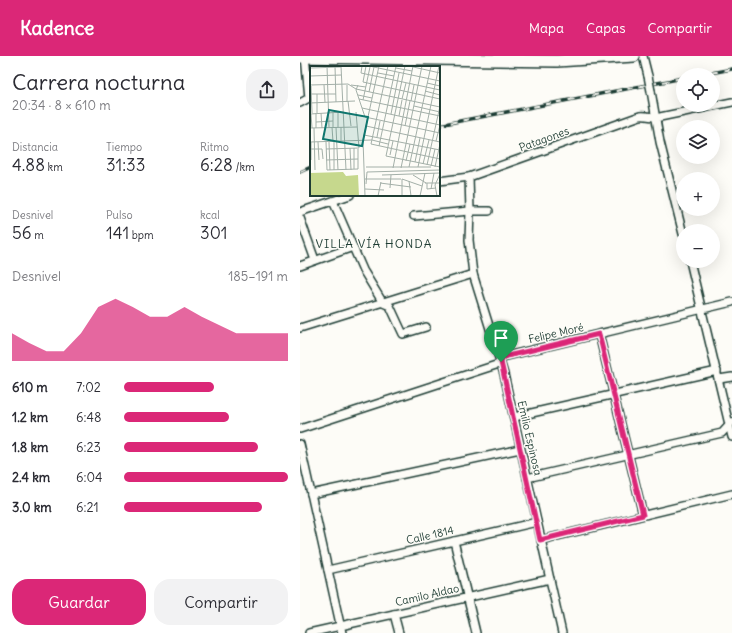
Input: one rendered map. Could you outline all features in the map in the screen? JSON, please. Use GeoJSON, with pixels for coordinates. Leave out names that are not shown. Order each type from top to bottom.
{"type":"FeatureCollection","features":[{"type":"Feature","properties":{"kind":"main road"},"geometry":{"type":"LineString","coordinates":[[304,56],[557,59],[634,56]]}},
{"type":"Feature","properties":{"kind":"street"},"geometry":{"type":"LineString","coordinates":[[300,103],[309,98],[304,56]]}},
{"type":"Feature","properties":{"kind":"street"},"geometry":{"type":"LineString","coordinates":[[643,56],[660,142],[680,224]]}},
{"type":"Feature","properties":{"kind":"street","name":"Patagones"},"geometry":{"type":"LineString","coordinates":[[440,181],[470,177],[640,116],[648,115],[655,117],[732,102]]}},
{"type":"Feature","properties":{"kind":"street","name":"Emilio Espinosa"},"geometry":{"type":"LineString","coordinates":[[470,177],[469,240],[473,274],[501,362],[562,633]]}},
{"type":"Feature","properties":{"kind":"street"},"geometry":{"type":"LineString","coordinates":[[300,212],[347,196]]}},
{"type":"Feature","properties":{"kind":"street"},"geometry":{"type":"LineString","coordinates":[[333,201],[363,270],[383,303],[390,306],[402,334],[426,327]]}},
{"type":"Feature","properties":{"kind":"street"},"geometry":{"type":"LineString","coordinates":[[414,216],[470,211],[489,211]]}},
{"type":"Feature","properties":{"kind":"street"},"geometry":{"type":"LineString","coordinates":[[300,218],[315,260]]}},
{"type":"Feature","properties":{"kind":"street"},"geometry":{"type":"LineString","coordinates":[[300,266],[353,247]]}},
{"type":"Feature","properties":{"kind":"street"},"geometry":{"type":"LineString","coordinates":[[692,268],[731,423],[732,437]]}},
{"type":"Feature","properties":{"kind":"street"},"geometry":{"type":"LineString","coordinates":[[300,328],[473,274]]}},
{"type":"Feature","properties":{"kind":"street","name":"Felipe Moré"},"geometry":{"type":"LineString","coordinates":[[300,430],[496,365],[501,362],[503,357],[732,302]]}},
{"type":"Feature","properties":{"kind":"street"},"geometry":{"type":"LineString","coordinates":[[599,334],[643,515]]}},
{"type":"Feature","properties":{"kind":"street"},"geometry":{"type":"LineString","coordinates":[[514,417],[717,371]]}},
{"type":"Feature","properties":{"kind":"street"},"geometry":{"type":"LineString","coordinates":[[719,379],[732,377]]}},
{"type":"Feature","properties":{"kind":"street"},"geometry":{"type":"LineString","coordinates":[[527,478],[722,434],[731,423]]}},
{"type":"Feature","properties":{"kind":"street"},"geometry":{"type":"LineString","coordinates":[[300,444],[341,629]]}},
{"type":"Feature","properties":{"kind":"street"},"geometry":{"type":"LineString","coordinates":[[311,494],[520,449]]}},
{"type":"Feature","properties":{"kind":"street"},"geometry":{"type":"LineString","coordinates":[[540,540],[732,494]]}},
{"type":"Feature","properties":{"kind":"street","name":"Calle 1814"},"geometry":{"type":"LineString","coordinates":[[328,570],[536,522]]}},
{"type":"Feature","properties":{"kind":"street"},"geometry":{"type":"LineString","coordinates":[[454,541],[476,633]]}},
{"type":"Feature","properties":{"kind":"street","name":"Camilo Aldao"},"geometry":{"type":"LineString","coordinates":[[309,633],[341,629],[394,614],[550,579]]}},
{"type":"Feature","properties":{"kind":"street"},"geometry":{"type":"LineString","coordinates":[[394,614],[399,633]]}},
{"type":"Feature","properties":{"kind":"railway"},"geometry":{"type":"LineString","coordinates":[[720,71],[732,69]]}},
{"type":"Feature","properties":{"kind":"railway"},"geometry":{"type":"LineString","coordinates":[[440,125],[676,79]]}},
{"type":"Feature","properties":{"kind":"railway"},"geometry":{"type":"LineString","coordinates":[[300,172],[310,167]]}},
{"type":"Feature","properties":{"kind":"district","name":"VILLA VÍA HONDA"},"geometry":{"type":"Point","coordinates":[374,244]}},
{"type":"Feature","properties":{"kind":"route"},"geometry":{"type":"LineString","coordinates":[[599,334],[643,515],[540,540],[501,362],[503,357],[599,334]]}}]}
